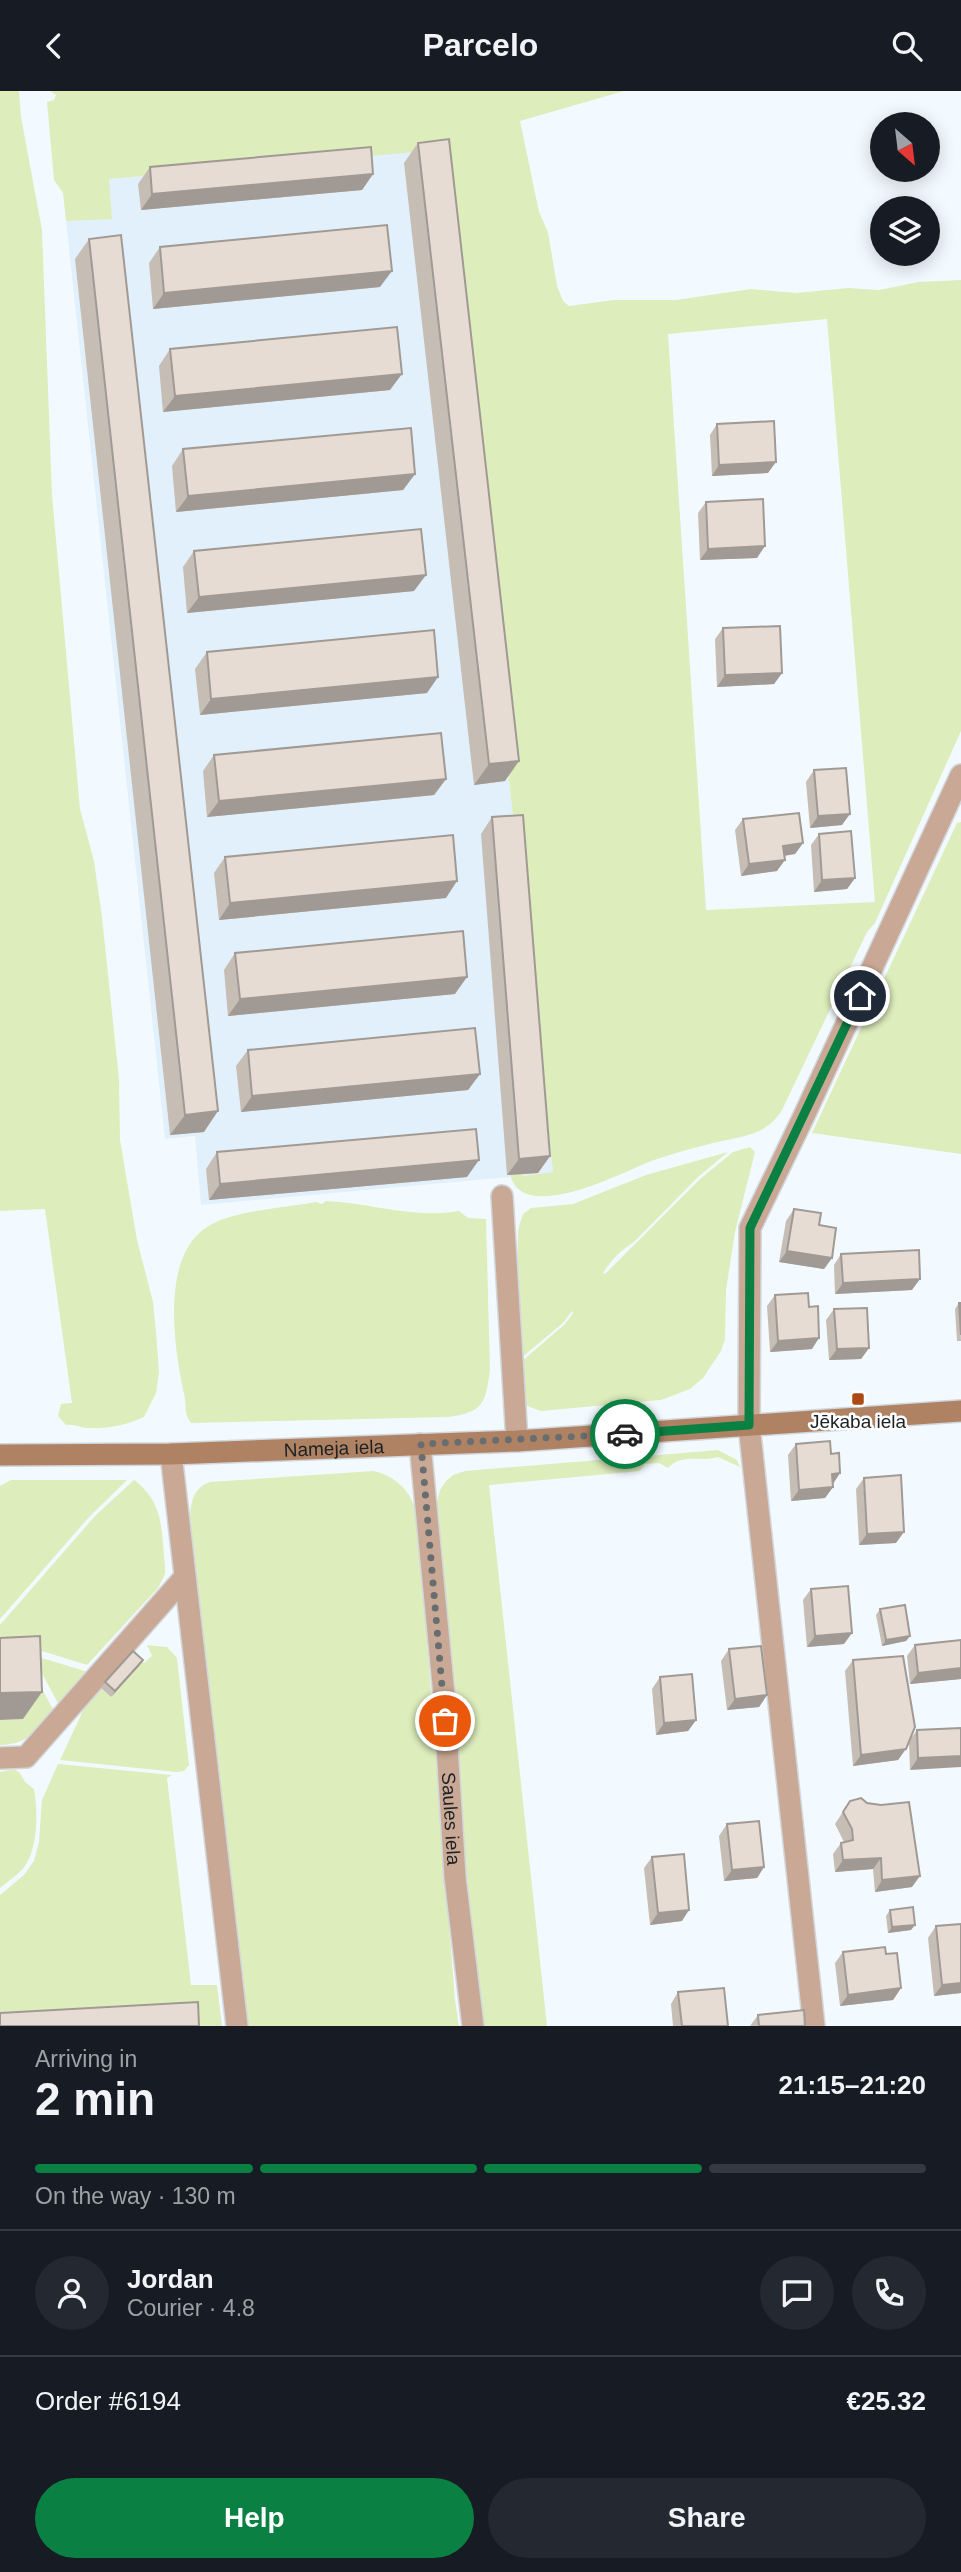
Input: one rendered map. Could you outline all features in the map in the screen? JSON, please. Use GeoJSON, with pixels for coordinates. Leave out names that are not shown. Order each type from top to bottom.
{"type":"FeatureCollection","features":[{"type":"Feature","properties":{"kind":"street"},"geometry":{"type":"LineString","coordinates":[[814,2026],[749,1425],[750,1228],[961,775]]}},
{"type":"Feature","properties":{"kind":"street"},"geometry":{"type":"LineString","coordinates":[[502,1196],[517,1441]]}},
{"type":"Feature","properties":{"kind":"street","name":"Nameja iela"},"geometry":{"type":"LineString","coordinates":[[0,1455],[171,1454],[517,1441],[961,1411]]}},
{"type":"Feature","properties":{"kind":"street","name":"Saules iela"},"geometry":{"type":"LineString","coordinates":[[421,1444],[444,1695],[454,1877],[473,2026]]}},
{"type":"Feature","properties":{"kind":"street"},"geometry":{"type":"LineString","coordinates":[[171,1454],[237,2026]]}},
{"type":"Feature","properties":{"kind":"street"},"geometry":{"type":"LineString","coordinates":[[0,1758],[26,1756],[184,1578]]}},
{"type":"Feature","properties":{"kind":"shaded area"},"geometry":{"type":"Polygon","coordinates":[[[438,149],[553,1172],[523,1176],[509,1169],[510,1177],[201,1205],[195,1136],[165,1139],[66,221],[112,218],[108,179],[438,149]]]}},
{"type":"Feature","properties":{"kind":"green space"},"geometry":{"type":"Polygon","coordinates":[[[0,91],[19,91],[21,117],[42,230],[52,495],[80,809],[94,861],[102,917],[119,1079],[120,1140],[137,1240],[153,1302],[156,1332],[159,1372],[156,1393],[144,1417],[102,1428],[66,1425],[58,1416],[61,1404],[72,1403],[45,1209],[0,1211],[0,91]]]}},
{"type":"Feature","properties":{"kind":"green space"},"geometry":{"type":"Polygon","coordinates":[[[50,91],[624,91],[520,121],[539,212],[548,232],[557,286],[563,301],[569,306],[614,300],[676,300],[751,289],[796,293],[848,288],[879,290],[919,282],[961,280],[961,731],[875,923],[867,932],[782,1110],[766,1127],[748,1135],[654,1160],[572,1192],[550,1196],[530,1195],[516,1186],[509,1168],[522,1167],[523,1176],[553,1172],[438,150],[109,179],[112,219],[66,221],[63,193],[54,180],[47,102],[54,100],[56,95],[50,91]],[[827,319],[668,334],[706,910],[875,902],[827,319]]]}},
{"type":"Feature","properties":{"kind":"green space"},"geometry":{"type":"Polygon","coordinates":[[[961,822],[961,1154],[812,1133],[957,823],[961,822]]]}},
{"type":"Feature","properties":{"kind":"green space"},"geometry":{"type":"Polygon","coordinates":[[[750,1147],[755,1152],[735,1232],[726,1290],[725,1339],[721,1351],[703,1378],[690,1389],[661,1400],[541,1411],[527,1406],[523,1401],[521,1362],[565,1324],[573,1313],[572,1311],[563,1323],[521,1358],[517,1280],[518,1230],[523,1214],[531,1208],[573,1204],[646,1175],[728,1152],[698,1177],[625,1248],[609,1264],[603,1273],[605,1274],[699,1180],[733,1152],[750,1147]]]}},
{"type":"Feature","properties":{"kind":"green space"},"geometry":{"type":"Polygon","coordinates":[[[326,1201],[409,1212],[459,1211],[468,1218],[486,1219],[490,1370],[481,1404],[469,1412],[448,1417],[191,1423],[186,1412],[177,1353],[174,1305],[176,1281],[182,1259],[192,1241],[207,1227],[231,1217],[316,1202],[322,1204],[326,1201]]]}},
{"type":"Feature","properties":{"kind":"green space"},"geometry":{"type":"Polygon","coordinates":[[[718,1450],[737,1460],[740,1467],[718,1457],[679,1461],[668,1468],[659,1463],[645,1464],[640,1471],[489,1485],[547,2026],[481,2026],[467,1918],[446,1607],[435,1510],[440,1490],[453,1475],[465,1471],[718,1450]]]}},
{"type":"Feature","properties":{"kind":"green space"},"geometry":{"type":"Polygon","coordinates":[[[373,1471],[389,1477],[401,1486],[411,1498],[417,1514],[459,2026],[248,2026],[192,1549],[192,1501],[201,1487],[210,1482],[373,1471]]]}},
{"type":"Feature","properties":{"kind":"green space"},"geometry":{"type":"Polygon","coordinates":[[[11,1480],[127,1480],[89,1517],[0,1619],[0,1486],[11,1480]]]}},
{"type":"Feature","properties":{"kind":"green space"},"geometry":{"type":"Polygon","coordinates":[[[134,1480],[151,1498],[160,1519],[165,1574],[158,1588],[87,1665],[0,1638],[0,1625],[95,1516],[134,1480]]]}},
{"type":"Feature","properties":{"kind":"green space"},"geometry":{"type":"Polygon","coordinates":[[[147,1645],[167,1647],[177,1658],[189,1765],[184,1771],[176,1772],[60,1760],[87,1702],[101,1688],[111,1697],[140,1659],[144,1663],[152,1656],[147,1645]]]}},
{"type":"Feature","properties":{"kind":"green space"},"geometry":{"type":"Polygon","coordinates":[[[22,1652],[54,1711],[25,1739],[0,1745],[0,1720],[23,1719],[22,1652]]]}},
{"type":"Feature","properties":{"kind":"green space"},"geometry":{"type":"Polygon","coordinates":[[[32,1655],[88,1672],[59,1705],[32,1655]]]}},
{"type":"Feature","properties":{"kind":"green space"},"geometry":{"type":"Polygon","coordinates":[[[58,1764],[172,1775],[167,1778],[191,1985],[217,1985],[222,2026],[0,2026],[0,1895],[24,1875],[34,1861],[39,1842],[42,1800],[58,1764]]]}},
{"type":"Feature","properties":{"kind":"green space"},"geometry":{"type":"Polygon","coordinates":[[[14,1769],[34,1789],[36,1829],[25,1866],[0,1888],[0,1772],[14,1769]]]}},
{"type":"Feature","properties":{"kind":"building"},"geometry":{"type":"Polygon","coordinates":[[[449,139],[519,761],[489,764],[418,143],[449,139]]]}},
{"type":"Feature","properties":{"kind":"building"},"geometry":{"type":"Polygon","coordinates":[[[371,147],[373,174],[152,194],[150,167],[371,147]]]}},
{"type":"Feature","properties":{"kind":"building"},"geometry":{"type":"Polygon","coordinates":[[[387,225],[392,271],[164,293],[160,247],[387,225]]]}},
{"type":"Feature","properties":{"kind":"building"},"geometry":{"type":"Polygon","coordinates":[[[121,235],[218,1111],[185,1115],[89,239],[121,235]]]}},
{"type":"Feature","properties":{"kind":"building"},"geometry":{"type":"Polygon","coordinates":[[[397,327],[402,374],[175,396],[170,349],[397,327]]]}},
{"type":"Feature","properties":{"kind":"building"},"geometry":{"type":"Polygon","coordinates":[[[774,421],[776,462],[719,465],[717,424],[774,421]]]}},
{"type":"Feature","properties":{"kind":"building"},"geometry":{"type":"Polygon","coordinates":[[[411,428],[415,474],[188,496],[183,449],[411,428]]]}},
{"type":"Feature","properties":{"kind":"building"},"geometry":{"type":"Polygon","coordinates":[[[763,499],[765,546],[708,549],[706,502],[763,499]]]}},
{"type":"Feature","properties":{"kind":"building"},"geometry":{"type":"Polygon","coordinates":[[[421,529],[426,575],[199,597],[194,551],[421,529]]]}},
{"type":"Feature","properties":{"kind":"building"},"geometry":{"type":"Polygon","coordinates":[[[780,626],[782,673],[725,675],[723,628],[780,626]]]}},
{"type":"Feature","properties":{"kind":"building"},"geometry":{"type":"Polygon","coordinates":[[[434,630],[438,677],[211,699],[207,652],[434,630]]]}},
{"type":"Feature","properties":{"kind":"building"},"geometry":{"type":"Polygon","coordinates":[[[441,733],[446,779],[219,801],[214,755],[441,733]]]}},
{"type":"Feature","properties":{"kind":"building"},"geometry":{"type":"Polygon","coordinates":[[[846,768],[850,814],[818,816],[814,770],[846,768]]]}},
{"type":"Feature","properties":{"kind":"building"},"geometry":{"type":"Polygon","coordinates":[[[799,813],[803,843],[783,846],[785,860],[749,864],[743,819],[799,813]]]}},
{"type":"Feature","properties":{"kind":"building"},"geometry":{"type":"Polygon","coordinates":[[[523,815],[550,1156],[519,1159],[492,817],[523,815]]]}},
{"type":"Feature","properties":{"kind":"building"},"geometry":{"type":"Polygon","coordinates":[[[851,831],[855,878],[822,880],[819,834],[851,831]]]}},
{"type":"Feature","properties":{"kind":"building"},"geometry":{"type":"Polygon","coordinates":[[[453,835],[457,881],[230,903],[225,857],[453,835]]]}},
{"type":"Feature","properties":{"kind":"building"},"geometry":{"type":"Polygon","coordinates":[[[463,931],[467,977],[240,999],[235,953],[463,931]]]}},
{"type":"Feature","properties":{"kind":"building"},"geometry":{"type":"Polygon","coordinates":[[[475,1028],[480,1074],[252,1096],[248,1050],[475,1028]]]}},
{"type":"Feature","properties":{"kind":"building"},"geometry":{"type":"Polygon","coordinates":[[[476,1129],[479,1160],[220,1184],[217,1152],[476,1129]]]}},
{"type":"Feature","properties":{"kind":"building"},"geometry":{"type":"Polygon","coordinates":[[[794,1209],[821,1213],[819,1225],[836,1228],[832,1258],[787,1251],[794,1209]]]}},
{"type":"Feature","properties":{"kind":"building"},"geometry":{"type":"Polygon","coordinates":[[[919,1250],[920,1279],[843,1283],[841,1254],[919,1250]]]}},
{"type":"Feature","properties":{"kind":"building"},"geometry":{"type":"Polygon","coordinates":[[[808,1293],[809,1307],[818,1306],[819,1338],[778,1341],[775,1295],[808,1293]]]}},
{"type":"Feature","properties":{"kind":"building"},"geometry":{"type":"Polygon","coordinates":[[[959,1303],[961,1303],[961,1335],[959,1303]]]}},
{"type":"Feature","properties":{"kind":"building"},"geometry":{"type":"Polygon","coordinates":[[[867,1308],[869,1348],[837,1349],[834,1309],[867,1308]]]}},
{"type":"Feature","properties":{"kind":"building"},"geometry":{"type":"Polygon","coordinates":[[[830,1441],[831,1454],[839,1453],[840,1473],[832,1474],[833,1487],[799,1490],[796,1444],[830,1441]]]}},
{"type":"Feature","properties":{"kind":"building"},"geometry":{"type":"Polygon","coordinates":[[[901,1475],[904,1532],[867,1534],[864,1478],[901,1475]]]}},
{"type":"Feature","properties":{"kind":"building"},"geometry":{"type":"Polygon","coordinates":[[[848,1586],[852,1633],[815,1636],[811,1589],[848,1586]]]}},
{"type":"Feature","properties":{"kind":"building"},"geometry":{"type":"Polygon","coordinates":[[[905,1605],[910,1636],[886,1640],[880,1609],[905,1605]]]}},
{"type":"Feature","properties":{"kind":"building"},"geometry":{"type":"Polygon","coordinates":[[[40,1636],[42,1692],[0,1693],[0,1638],[40,1636]]]}},
{"type":"Feature","properties":{"kind":"building"},"geometry":{"type":"Polygon","coordinates":[[[961,1640],[961,1668],[918,1673],[915,1645],[961,1640]]]}},
{"type":"Feature","properties":{"kind":"building"},"geometry":{"type":"Polygon","coordinates":[[[761,1646],[767,1695],[735,1699],[729,1649],[761,1646]]]}},
{"type":"Feature","properties":{"kind":"building"},"geometry":{"type":"Polygon","coordinates":[[[133,1651],[143,1660],[115,1691],[105,1682],[133,1651]]]}},
{"type":"Feature","properties":{"kind":"building"},"geometry":{"type":"Polygon","coordinates":[[[903,1656],[915,1727],[906,1749],[861,1755],[853,1660],[903,1656]]]}},
{"type":"Feature","properties":{"kind":"building"},"geometry":{"type":"Polygon","coordinates":[[[692,1674],[696,1720],[664,1723],[660,1677],[692,1674]]]}},
{"type":"Feature","properties":{"kind":"building"},"geometry":{"type":"Polygon","coordinates":[[[961,1728],[961,1756],[918,1758],[917,1730],[961,1728]]]}},
{"type":"Feature","properties":{"kind":"building"},"geometry":{"type":"Polygon","coordinates":[[[861,1798],[867,1803],[881,1805],[909,1802],[920,1876],[882,1880],[881,1858],[843,1860],[841,1843],[853,1840],[852,1829],[843,1812],[850,1801],[861,1798]]]}},
{"type":"Feature","properties":{"kind":"building"},"geometry":{"type":"Polygon","coordinates":[[[759,1821],[764,1867],[732,1870],[727,1824],[759,1821]]]}},
{"type":"Feature","properties":{"kind":"building"},"geometry":{"type":"Polygon","coordinates":[[[684,1854],[689,1910],[658,1913],[652,1857],[684,1854]]]}},
{"type":"Feature","properties":{"kind":"building"},"geometry":{"type":"Polygon","coordinates":[[[913,1907],[915,1925],[892,1927],[890,1910],[913,1907]]]}},
{"type":"Feature","properties":{"kind":"building"},"geometry":{"type":"Polygon","coordinates":[[[961,1924],[961,1983],[942,1985],[936,1926],[961,1924]]]}},
{"type":"Feature","properties":{"kind":"building"},"geometry":{"type":"Polygon","coordinates":[[[885,1947],[886,1954],[897,1953],[901,1988],[848,1995],[843,1952],[885,1947]]]}},
{"type":"Feature","properties":{"kind":"building"},"geometry":{"type":"Polygon","coordinates":[[[724,1988],[728,2026],[682,2026],[678,1992],[724,1988]]]}},
{"type":"Feature","properties":{"kind":"building"},"geometry":{"type":"Polygon","coordinates":[[[198,2002],[199,2026],[0,2026],[0,2013],[198,2002]]]}},
{"type":"Feature","properties":{"kind":"building"},"geometry":{"type":"Polygon","coordinates":[[[804,2010],[805,2026],[759,2026],[758,2015],[804,2010]]]}},
{"type":"Feature","properties":{"kind":"way so far"},"geometry":{"type":"LineString","coordinates":[[445,1721],[421,1444],[625,1434]]}},
{"type":"Feature","properties":{"kind":"place","name":"Jēkaba iela"},"geometry":{"type":"Point","coordinates":[858,1399]}},
{"type":"Feature","properties":{"kind":"route"},"geometry":{"type":"LineString","coordinates":[[625,1434],[749,1425],[750,1228],[860,996]]}}]}
